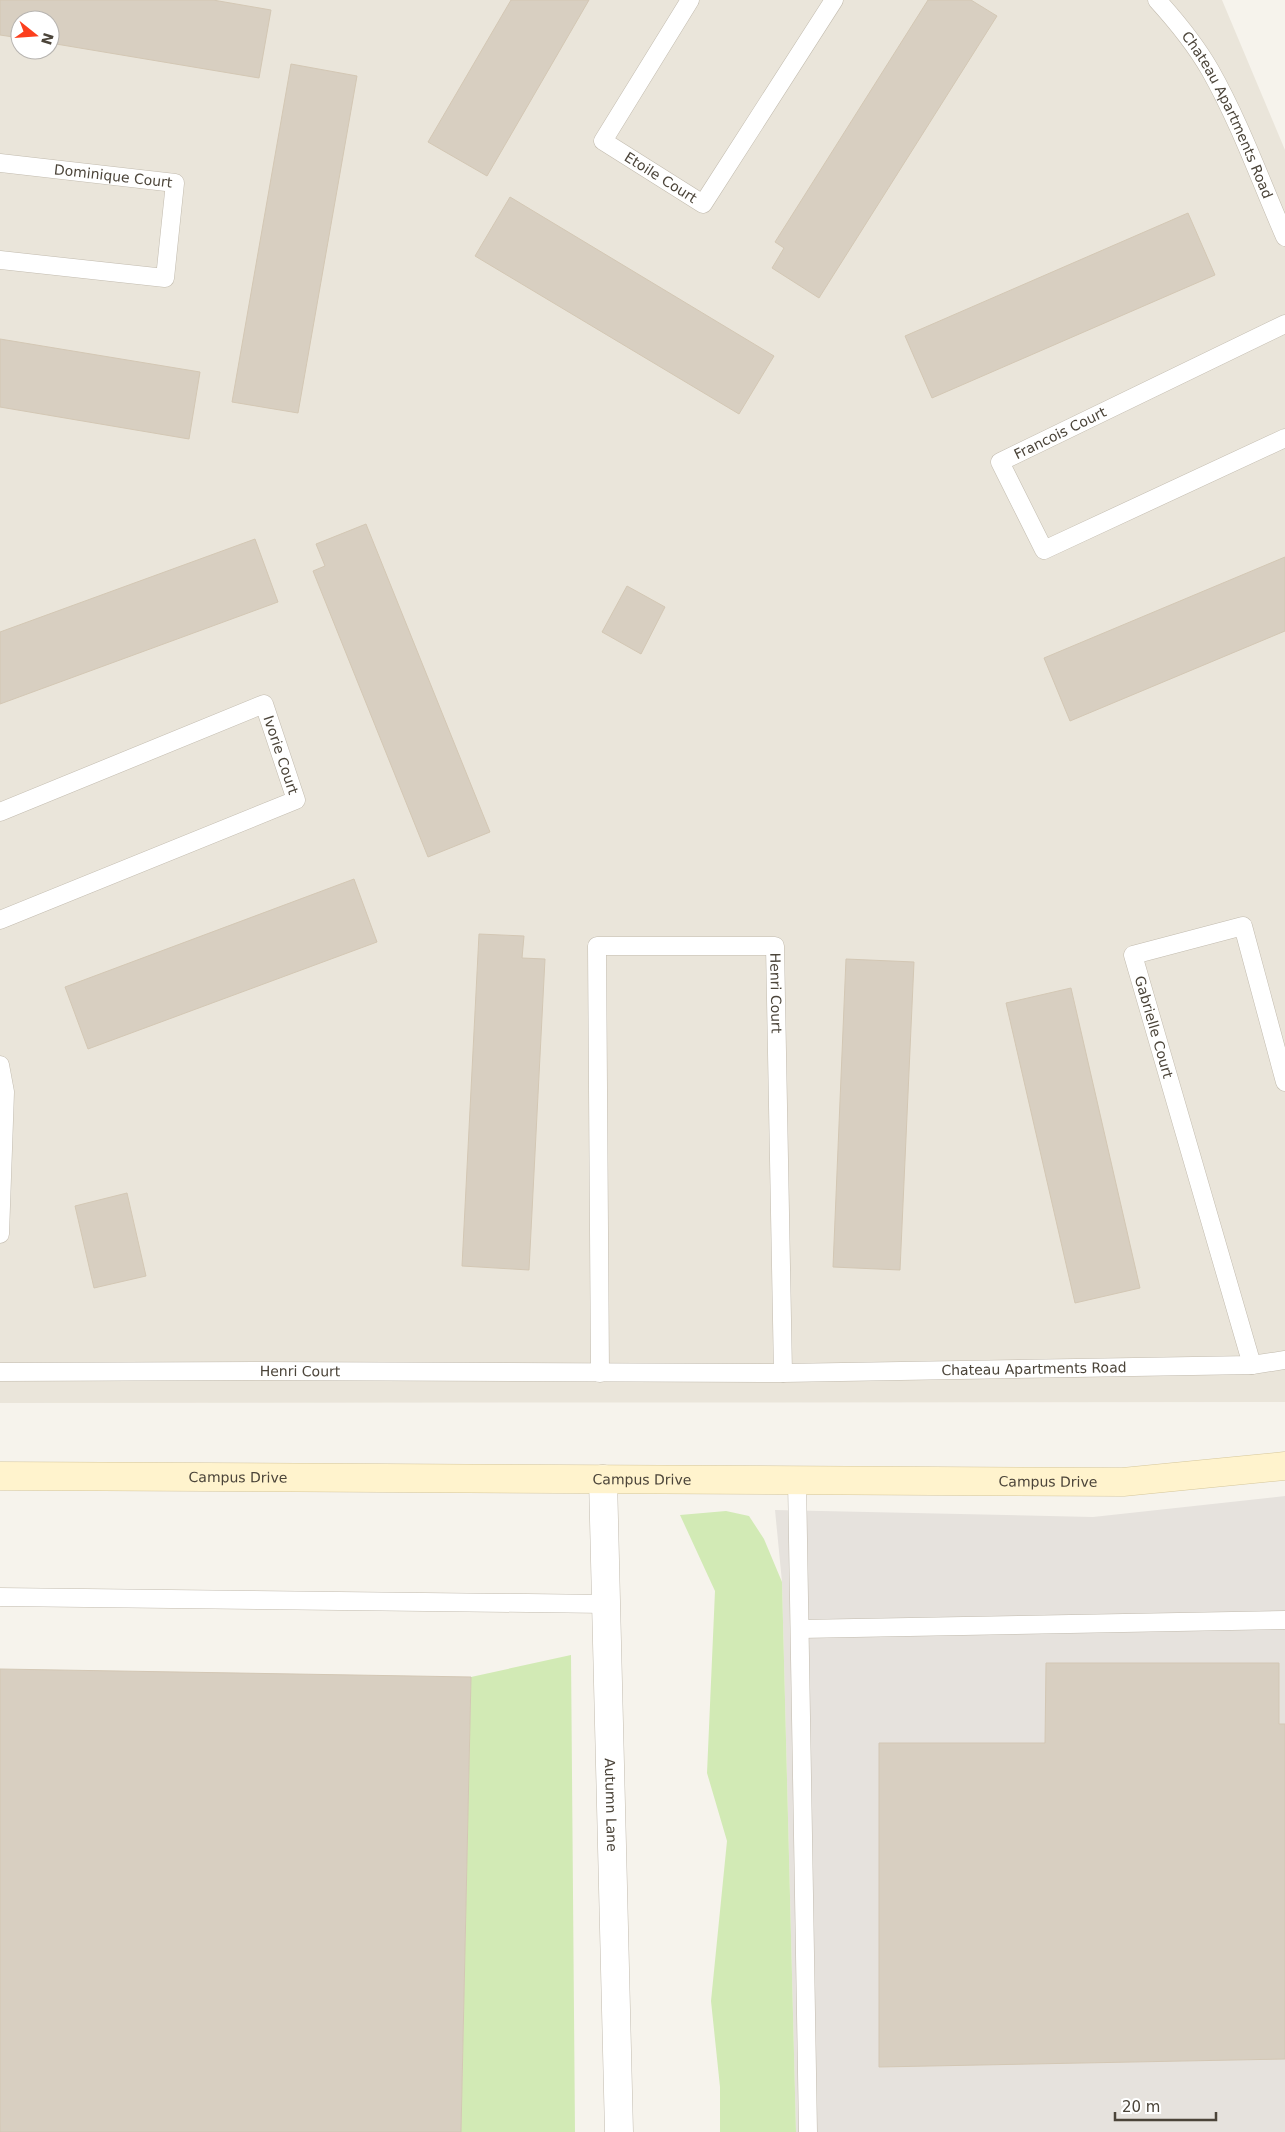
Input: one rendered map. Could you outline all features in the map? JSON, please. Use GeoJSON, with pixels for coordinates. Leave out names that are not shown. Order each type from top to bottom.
{"type":"FeatureCollection","features":[{"type":"Feature","properties":{"kind":"street","name":"Campus Drive"},"geometry":{"type":"LineString","coordinates":[[0,1476],[1123,1482],[1285,1466]]}},
{"type":"Feature","properties":{"kind":"street","name":"Autumn Lane"},"geometry":{"type":"LineString","coordinates":[[603,1479],[619,2132]]}},
{"type":"Feature","properties":{"kind":"lane","name":"Etoile Court"},"geometry":{"type":"LineString","coordinates":[[690,0],[603,141],[703,204],[834,0]]}},
{"type":"Feature","properties":{"kind":"lane","name":"Chateau Apartments Road"},"geometry":{"type":"LineString","coordinates":[[1157,0],[1183,29],[1210,70],[1233,116],[1285,238]]}},
{"type":"Feature","properties":{"kind":"lane","name":"Dominique Court"},"geometry":{"type":"LineString","coordinates":[[0,163],[175,183],[165,278],[0,260]]}},
{"type":"Feature","properties":{"kind":"lane","name":"Francois Court"},"geometry":{"type":"LineString","coordinates":[[1285,324],[1000,462],[1044,550],[1285,438]]}},
{"type":"Feature","properties":{"kind":"lane","name":"Ivorie Court"},"geometry":{"type":"LineString","coordinates":[[0,812],[264,704],[296,800],[0,920]]}},
{"type":"Feature","properties":{"kind":"lane","name":"Gabrielle Court"},"geometry":{"type":"LineString","coordinates":[[1252,1365],[1133,954],[1243,926],[1285,1082]]}},
{"type":"Feature","properties":{"kind":"lane","name":"Henri Court"},"geometry":{"type":"LineString","coordinates":[[0,1372],[260,1371],[600,1374],[783,1373],[775,946],[597,946],[600,1374]]}},
{"type":"Feature","properties":{"kind":"lane"},"geometry":{"type":"LineString","coordinates":[[0,1065],[5,1092],[0,1234]]}},
{"type":"Feature","properties":{"kind":"lane","name":"Chateau Apartments Road"},"geometry":{"type":"LineString","coordinates":[[783,1373],[1252,1365],[1285,1360]]}},
{"type":"Feature","properties":{"kind":"lane"},"geometry":{"type":"LineString","coordinates":[[797,1480],[808,2132]]}},
{"type":"Feature","properties":{"kind":"lane"},"geometry":{"type":"LineString","coordinates":[[0,1597],[606,1604]]}},
{"type":"Feature","properties":{"kind":"lane"},"geometry":{"type":"LineString","coordinates":[[800,1629],[1285,1620]]}},
{"type":"Feature","properties":{"kind":"shaded area"},"geometry":{"type":"Polygon","coordinates":[[[0,0],[1222,0],[1285,150],[1285,1402],[0,1403],[0,0]]]}},
{"type":"Feature","properties":{"kind":"shaded area"},"geometry":{"type":"Polygon","coordinates":[[[1285,1496],[1285,2132],[796,2132],[782,1582],[775,1510],[1093,1517],[1285,1496]]]}},
{"type":"Feature","properties":{"kind":"green space"},"geometry":{"type":"Polygon","coordinates":[[[726,1511],[749,1516],[764,1539],[782,1582],[796,2132],[720,2132],[720,2087],[711,2001],[727,1841],[707,1773],[715,1591],[680,1515],[726,1511]]]}},
{"type":"Feature","properties":{"kind":"green space"},"geometry":{"type":"Polygon","coordinates":[[[571,1655],[575,2132],[461,2132],[471,1677],[571,1655]]]}},
{"type":"Feature","properties":{"kind":"building"},"geometry":{"type":"Polygon","coordinates":[[[0,0],[213,0],[271,10],[259,78],[60,45],[60,10],[10,10],[10,36],[0,35],[0,0]]]}},
{"type":"Feature","properties":{"kind":"building"},"geometry":{"type":"Polygon","coordinates":[[[511,0],[589,0],[487,176],[428,142],[511,0]]]}},
{"type":"Feature","properties":{"kind":"building"},"geometry":{"type":"Polygon","coordinates":[[[928,0],[971,0],[997,16],[819,298],[772,268],[784,248],[775,242],[928,0]]]}},
{"type":"Feature","properties":{"kind":"building"},"geometry":{"type":"Polygon","coordinates":[[[291,64],[357,76],[298,413],[232,402],[291,64]]]}},
{"type":"Feature","properties":{"kind":"building"},"geometry":{"type":"Polygon","coordinates":[[[510,197],[774,356],[739,414],[475,256],[510,197]]]}},
{"type":"Feature","properties":{"kind":"building"},"geometry":{"type":"Polygon","coordinates":[[[1188,213],[1215,275],[932,398],[905,336],[1188,213]]]}},
{"type":"Feature","properties":{"kind":"building"},"geometry":{"type":"Polygon","coordinates":[[[0,339],[200,372],[189,439],[0,407],[0,339]]]}},
{"type":"Feature","properties":{"kind":"building"},"geometry":{"type":"Polygon","coordinates":[[[366,524],[490,832],[428,857],[313,571],[325,566],[316,544],[366,524]]]}},
{"type":"Feature","properties":{"kind":"building"},"geometry":{"type":"Polygon","coordinates":[[[255,539],[278,602],[0,704],[0,632],[255,539]]]}},
{"type":"Feature","properties":{"kind":"building"},"geometry":{"type":"Polygon","coordinates":[[[1285,557],[1285,631],[1070,721],[1044,658],[1285,557]]]}},
{"type":"Feature","properties":{"kind":"building"},"geometry":{"type":"Polygon","coordinates":[[[627,586],[665,607],[641,654],[602,632],[627,586]]]}},
{"type":"Feature","properties":{"kind":"building"},"geometry":{"type":"Polygon","coordinates":[[[354,879],[377,942],[88,1049],[65,987],[354,879]]]}},
{"type":"Feature","properties":{"kind":"building"},"geometry":{"type":"Polygon","coordinates":[[[479,934],[524,936],[522,958],[545,959],[529,1270],[462,1266],[479,934]]]}},
{"type":"Feature","properties":{"kind":"building"},"geometry":{"type":"Polygon","coordinates":[[[846,959],[914,962],[900,1270],[833,1267],[846,959]]]}},
{"type":"Feature","properties":{"kind":"building"},"geometry":{"type":"Polygon","coordinates":[[[1071,988],[1140,1288],[1075,1303],[1006,1003],[1071,988]]]}},
{"type":"Feature","properties":{"kind":"building"},"geometry":{"type":"Polygon","coordinates":[[[127,1193],[146,1276],[94,1288],[75,1206],[127,1193]]]}},
{"type":"Feature","properties":{"kind":"building"},"geometry":{"type":"Polygon","coordinates":[[[1046,1663],[1279,1663],[1279,1724],[1285,1724],[1285,2059],[879,2067],[879,1743],[1045,1743],[1046,1663]]]}},
{"type":"Feature","properties":{"kind":"building"},"geometry":{"type":"Polygon","coordinates":[[[0,1669],[471,1677],[461,2132],[0,2132],[0,1669]]]}}]}
